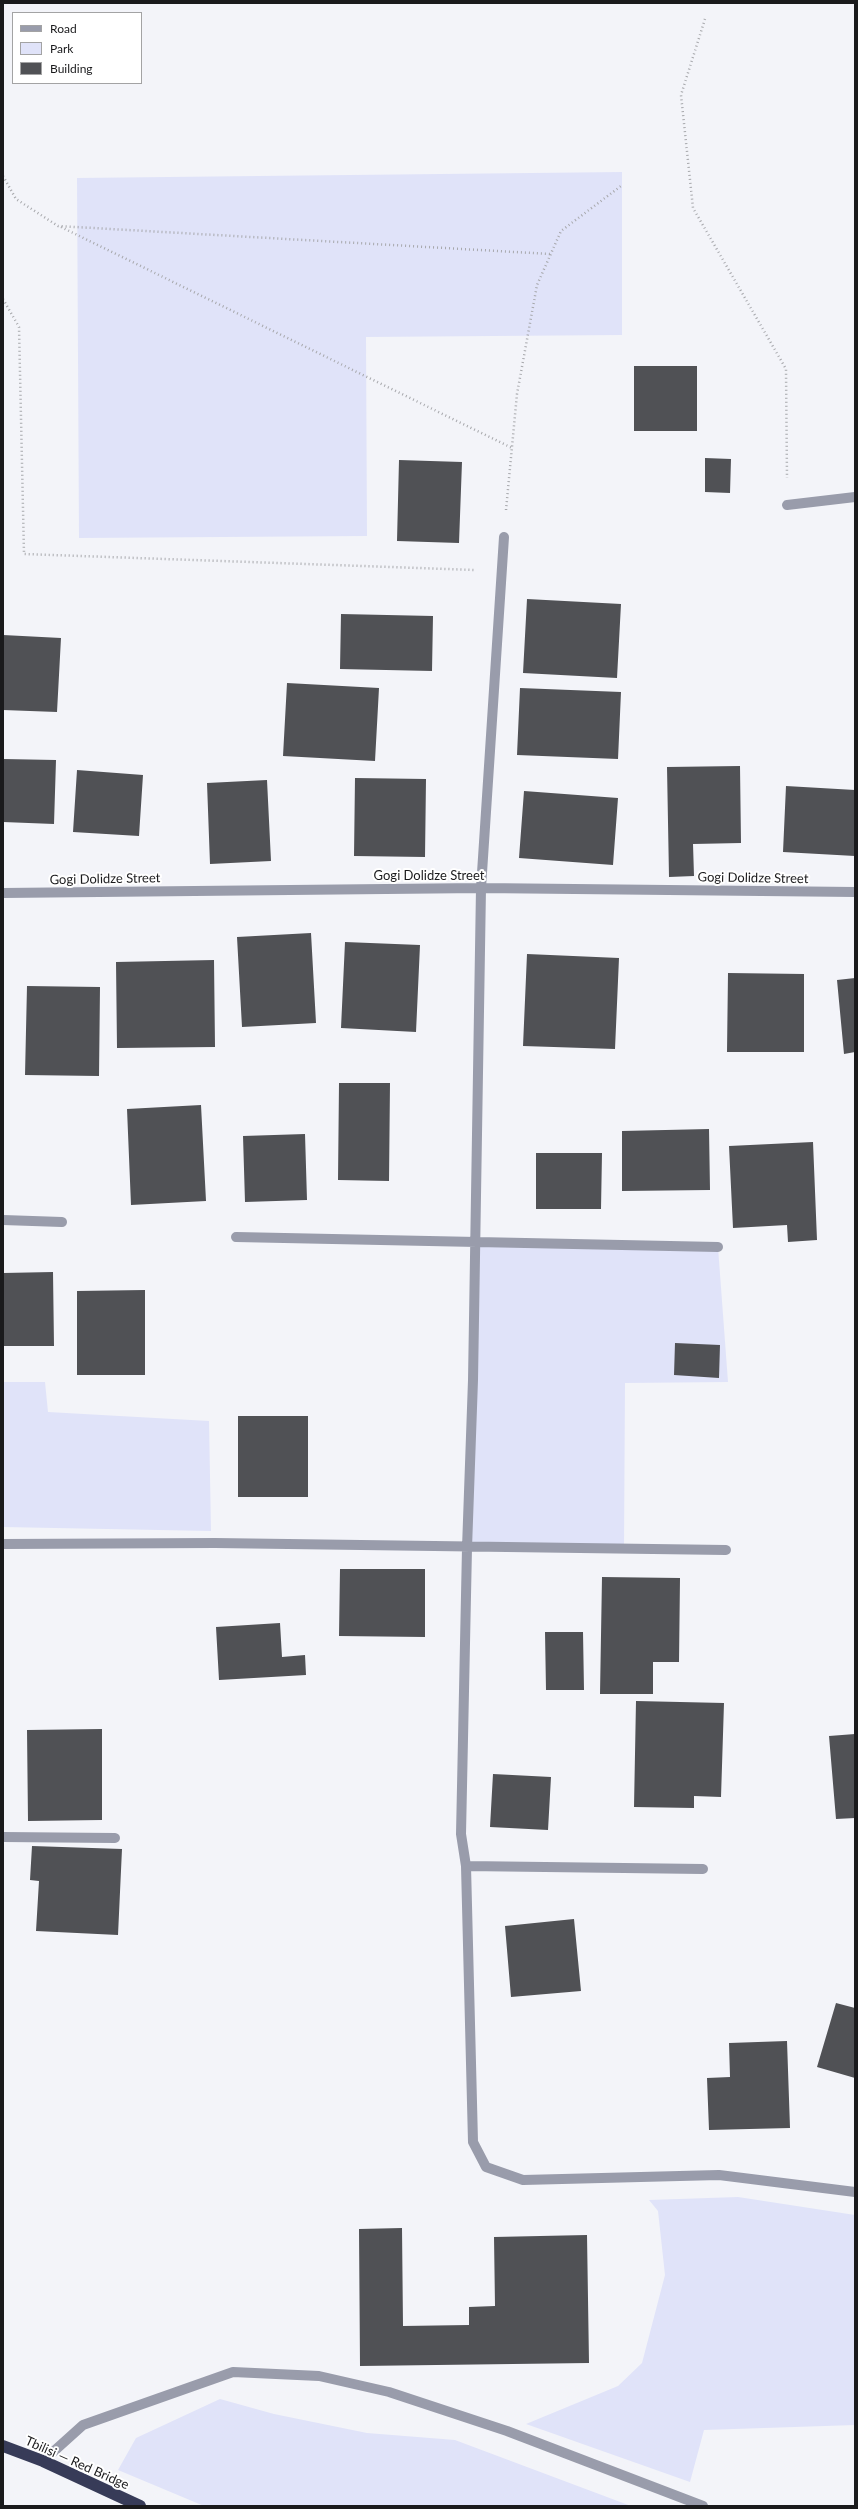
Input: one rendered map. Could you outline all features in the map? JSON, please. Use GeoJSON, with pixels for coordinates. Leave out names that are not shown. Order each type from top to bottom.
{"type":"FeatureCollection","features":[{"type":"Feature","properties":{"kind":"highway","name":"Tbilisi — Red Bridge"},"geometry":{"type":"LineString","coordinates":[[3,2446],[42,2461],[140,2506]]}},
{"type":"Feature","properties":{"kind":"street"},"geometry":{"type":"LineString","coordinates":[[787,505],[855,497]]}},
{"type":"Feature","properties":{"kind":"street"},"geometry":{"type":"LineString","coordinates":[[504,537],[481,888],[473,1388],[467,1548],[461,1834],[466,1866],[473,2142],[486,2167],[523,2180],[719,2175],[855,2192]]}},
{"type":"Feature","properties":{"kind":"street","name":"Gogi Dolidze Street"},"geometry":{"type":"LineString","coordinates":[[3,893],[481,888],[855,892]]}},
{"type":"Feature","properties":{"kind":"street"},"geometry":{"type":"LineString","coordinates":[[3,1220],[62,1222]]}},
{"type":"Feature","properties":{"kind":"street"},"geometry":{"type":"LineString","coordinates":[[236,1237],[718,1247]]}},
{"type":"Feature","properties":{"kind":"street"},"geometry":{"type":"LineString","coordinates":[[3,1544],[215,1543],[467,1548],[624,1547],[726,1550]]}},
{"type":"Feature","properties":{"kind":"street"},"geometry":{"type":"LineString","coordinates":[[3,1837],[115,1838]]}},
{"type":"Feature","properties":{"kind":"street"},"geometry":{"type":"LineString","coordinates":[[466,1866],[703,1869]]}},
{"type":"Feature","properties":{"kind":"street"},"geometry":{"type":"LineString","coordinates":[[42,2461],[83,2425],[233,2372],[320,2376],[389,2392],[507,2432],[703,2506]]}},
{"type":"Feature","properties":{"kind":"path"},"geometry":{"type":"LineString","coordinates":[[705,19],[681,95],[693,208],[786,369],[787,505]]}},
{"type":"Feature","properties":{"kind":"path"},"geometry":{"type":"LineString","coordinates":[[3,176],[16,199],[58,226],[512,448]]}},
{"type":"Feature","properties":{"kind":"path"},"geometry":{"type":"LineString","coordinates":[[504,537],[517,394],[537,285],[561,231],[621,186]]}},
{"type":"Feature","properties":{"kind":"path"},"geometry":{"type":"LineString","coordinates":[[58,226],[550,254]]}},
{"type":"Feature","properties":{"kind":"path"},"geometry":{"type":"LineString","coordinates":[[3,299],[18,328],[24,554],[503,570]]}},
{"type":"Feature","properties":{"kind":"green space"},"geometry":{"type":"Polygon","coordinates":[[[622,172],[622,335],[366,337],[367,536],[79,538],[77,178],[622,172]]]}},
{"type":"Feature","properties":{"kind":"green space"},"geometry":{"type":"Polygon","coordinates":[[[475,1242],[718,1247],[728,1382],[625,1383],[624,1547],[467,1548],[475,1242]]]}},
{"type":"Feature","properties":{"kind":"green space"},"geometry":{"type":"Polygon","coordinates":[[[3,1382],[45,1382],[48,1412],[209,1421],[211,1531],[3,1527],[3,1382]]]}},
{"type":"Feature","properties":{"kind":"green space"},"geometry":{"type":"Polygon","coordinates":[[[738,2197],[855,2215],[855,2425],[704,2430],[690,2482],[526,2424],[618,2386],[642,2363],[665,2275],[658,2211],[649,2200],[738,2197]]]}},
{"type":"Feature","properties":{"kind":"green space"},"geometry":{"type":"Polygon","coordinates":[[[220,2399],[274,2414],[367,2433],[455,2440],[631,2506],[204,2506],[118,2470],[136,2438],[220,2399]]]}},
{"type":"Feature","properties":{"kind":"building"},"geometry":{"type":"Polygon","coordinates":[[[634,366],[697,366],[697,431],[634,431],[634,366]]]}},
{"type":"Feature","properties":{"kind":"building"},"geometry":{"type":"Polygon","coordinates":[[[705,458],[731,459],[730,493],[705,492],[705,458]]]}},
{"type":"Feature","properties":{"kind":"building"},"geometry":{"type":"Polygon","coordinates":[[[399,460],[462,462],[459,543],[397,541],[399,460]]]}},
{"type":"Feature","properties":{"kind":"building"},"geometry":{"type":"Polygon","coordinates":[[[527,599],[621,604],[617,678],[523,673],[527,599]]]}},
{"type":"Feature","properties":{"kind":"building"},"geometry":{"type":"Polygon","coordinates":[[[341,614],[433,616],[432,671],[340,669],[341,614]]]}},
{"type":"Feature","properties":{"kind":"building"},"geometry":{"type":"Polygon","coordinates":[[[3,635],[61,638],[57,712],[3,710],[3,635]]]}},
{"type":"Feature","properties":{"kind":"building"},"geometry":{"type":"Polygon","coordinates":[[[287,683],[379,688],[375,761],[283,756],[287,683]]]}},
{"type":"Feature","properties":{"kind":"building"},"geometry":{"type":"Polygon","coordinates":[[[520,688],[621,692],[618,759],[517,755],[520,688]]]}},
{"type":"Feature","properties":{"kind":"building"},"geometry":{"type":"Polygon","coordinates":[[[3,759],[56,760],[54,824],[3,822],[3,759]]]}},
{"type":"Feature","properties":{"kind":"building"},"geometry":{"type":"Polygon","coordinates":[[[740,766],[741,843],[693,844],[694,876],[669,877],[667,767],[740,766]]]}},
{"type":"Feature","properties":{"kind":"building"},"geometry":{"type":"Polygon","coordinates":[[[77,770],[143,775],[139,836],[73,832],[77,770]]]}},
{"type":"Feature","properties":{"kind":"building"},"geometry":{"type":"Polygon","coordinates":[[[355,778],[426,779],[425,857],[354,856],[355,778]]]}},
{"type":"Feature","properties":{"kind":"building"},"geometry":{"type":"Polygon","coordinates":[[[267,780],[271,861],[210,864],[207,783],[267,780]]]}},
{"type":"Feature","properties":{"kind":"building"},"geometry":{"type":"Polygon","coordinates":[[[786,786],[855,790],[855,856],[783,852],[786,786]]]}},
{"type":"Feature","properties":{"kind":"building"},"geometry":{"type":"Polygon","coordinates":[[[524,791],[618,798],[613,865],[519,858],[524,791]]]}},
{"type":"Feature","properties":{"kind":"building"},"geometry":{"type":"Polygon","coordinates":[[[311,933],[316,1023],[242,1027],[237,937],[311,933]]]}},
{"type":"Feature","properties":{"kind":"building"},"geometry":{"type":"Polygon","coordinates":[[[345,942],[420,945],[416,1032],[341,1028],[345,942]]]}},
{"type":"Feature","properties":{"kind":"building"},"geometry":{"type":"Polygon","coordinates":[[[527,954],[619,958],[615,1049],[523,1046],[527,954]]]}},
{"type":"Feature","properties":{"kind":"building"},"geometry":{"type":"Polygon","coordinates":[[[214,960],[215,1047],[117,1048],[116,962],[214,960]]]}},
{"type":"Feature","properties":{"kind":"building"},"geometry":{"type":"Polygon","coordinates":[[[728,973],[804,974],[804,1052],[727,1052],[728,973]]]}},
{"type":"Feature","properties":{"kind":"building"},"geometry":{"type":"Polygon","coordinates":[[[855,978],[855,1052],[844,1054],[837,980],[855,978]]]}},
{"type":"Feature","properties":{"kind":"building"},"geometry":{"type":"Polygon","coordinates":[[[27,986],[100,987],[99,1076],[25,1075],[27,986]]]}},
{"type":"Feature","properties":{"kind":"building"},"geometry":{"type":"Polygon","coordinates":[[[339,1083],[390,1083],[389,1181],[338,1180],[339,1083]]]}},
{"type":"Feature","properties":{"kind":"building"},"geometry":{"type":"Polygon","coordinates":[[[201,1105],[206,1201],[131,1205],[127,1109],[201,1105]]]}},
{"type":"Feature","properties":{"kind":"building"},"geometry":{"type":"Polygon","coordinates":[[[709,1129],[710,1190],[622,1191],[622,1131],[709,1129]]]}},
{"type":"Feature","properties":{"kind":"building"},"geometry":{"type":"Polygon","coordinates":[[[305,1134],[307,1200],[245,1202],[243,1136],[305,1134]]]}},
{"type":"Feature","properties":{"kind":"building"},"geometry":{"type":"Polygon","coordinates":[[[813,1142],[817,1240],[788,1242],[787,1225],[733,1228],[729,1146],[813,1142]]]}},
{"type":"Feature","properties":{"kind":"building"},"geometry":{"type":"Polygon","coordinates":[[[536,1153],[602,1153],[601,1209],[536,1209],[536,1153]]]}},
{"type":"Feature","properties":{"kind":"building"},"geometry":{"type":"Polygon","coordinates":[[[53,1272],[54,1346],[3,1346],[3,1273],[53,1272]]]}},
{"type":"Feature","properties":{"kind":"building"},"geometry":{"type":"Polygon","coordinates":[[[145,1290],[145,1375],[77,1375],[77,1291],[145,1290]]]}},
{"type":"Feature","properties":{"kind":"building"},"geometry":{"type":"Polygon","coordinates":[[[675,1343],[720,1345],[719,1378],[674,1375],[675,1343]]]}},
{"type":"Feature","properties":{"kind":"building"},"geometry":{"type":"Polygon","coordinates":[[[238,1416],[308,1416],[308,1497],[238,1497],[238,1416]]]}},
{"type":"Feature","properties":{"kind":"building"},"geometry":{"type":"Polygon","coordinates":[[[340,1569],[425,1569],[425,1637],[339,1636],[340,1569]]]}},
{"type":"Feature","properties":{"kind":"building"},"geometry":{"type":"Polygon","coordinates":[[[602,1577],[680,1578],[679,1662],[653,1662],[653,1694],[600,1694],[602,1577]]]}},
{"type":"Feature","properties":{"kind":"building"},"geometry":{"type":"Polygon","coordinates":[[[280,1623],[282,1657],[305,1655],[306,1675],[219,1680],[216,1627],[280,1623]]]}},
{"type":"Feature","properties":{"kind":"building"},"geometry":{"type":"Polygon","coordinates":[[[545,1632],[583,1632],[584,1690],[546,1690],[545,1632]]]}},
{"type":"Feature","properties":{"kind":"building"},"geometry":{"type":"Polygon","coordinates":[[[636,1701],[724,1703],[721,1797],[694,1796],[694,1808],[634,1807],[636,1701]]]}},
{"type":"Feature","properties":{"kind":"building"},"geometry":{"type":"Polygon","coordinates":[[[102,1729],[102,1820],[28,1821],[27,1730],[102,1729]]]}},
{"type":"Feature","properties":{"kind":"building"},"geometry":{"type":"Polygon","coordinates":[[[855,1734],[855,1818],[836,1819],[829,1736],[855,1734]]]}},
{"type":"Feature","properties":{"kind":"building"},"geometry":{"type":"Polygon","coordinates":[[[493,1774],[551,1777],[548,1830],[490,1827],[493,1774]]]}},
{"type":"Feature","properties":{"kind":"building"},"geometry":{"type":"Polygon","coordinates":[[[32,1846],[122,1849],[118,1935],[36,1931],[39,1881],[30,1880],[32,1846]]]}},
{"type":"Feature","properties":{"kind":"building"},"geometry":{"type":"Polygon","coordinates":[[[574,1919],[581,1991],[511,1997],[505,1926],[574,1919]]]}},
{"type":"Feature","properties":{"kind":"building"},"geometry":{"type":"Polygon","coordinates":[[[836,2003],[855,2008],[855,2078],[817,2067],[836,2003]]]}},
{"type":"Feature","properties":{"kind":"building"},"geometry":{"type":"Polygon","coordinates":[[[787,2041],[790,2128],[709,2130],[707,2078],[730,2077],[729,2043],[787,2041]]]}},
{"type":"Feature","properties":{"kind":"building"},"geometry":{"type":"Polygon","coordinates":[[[402,2228],[403,2326],[469,2325],[469,2307],[495,2306],[494,2237],[587,2235],[589,2363],[360,2366],[359,2229],[402,2228]]]}}]}
